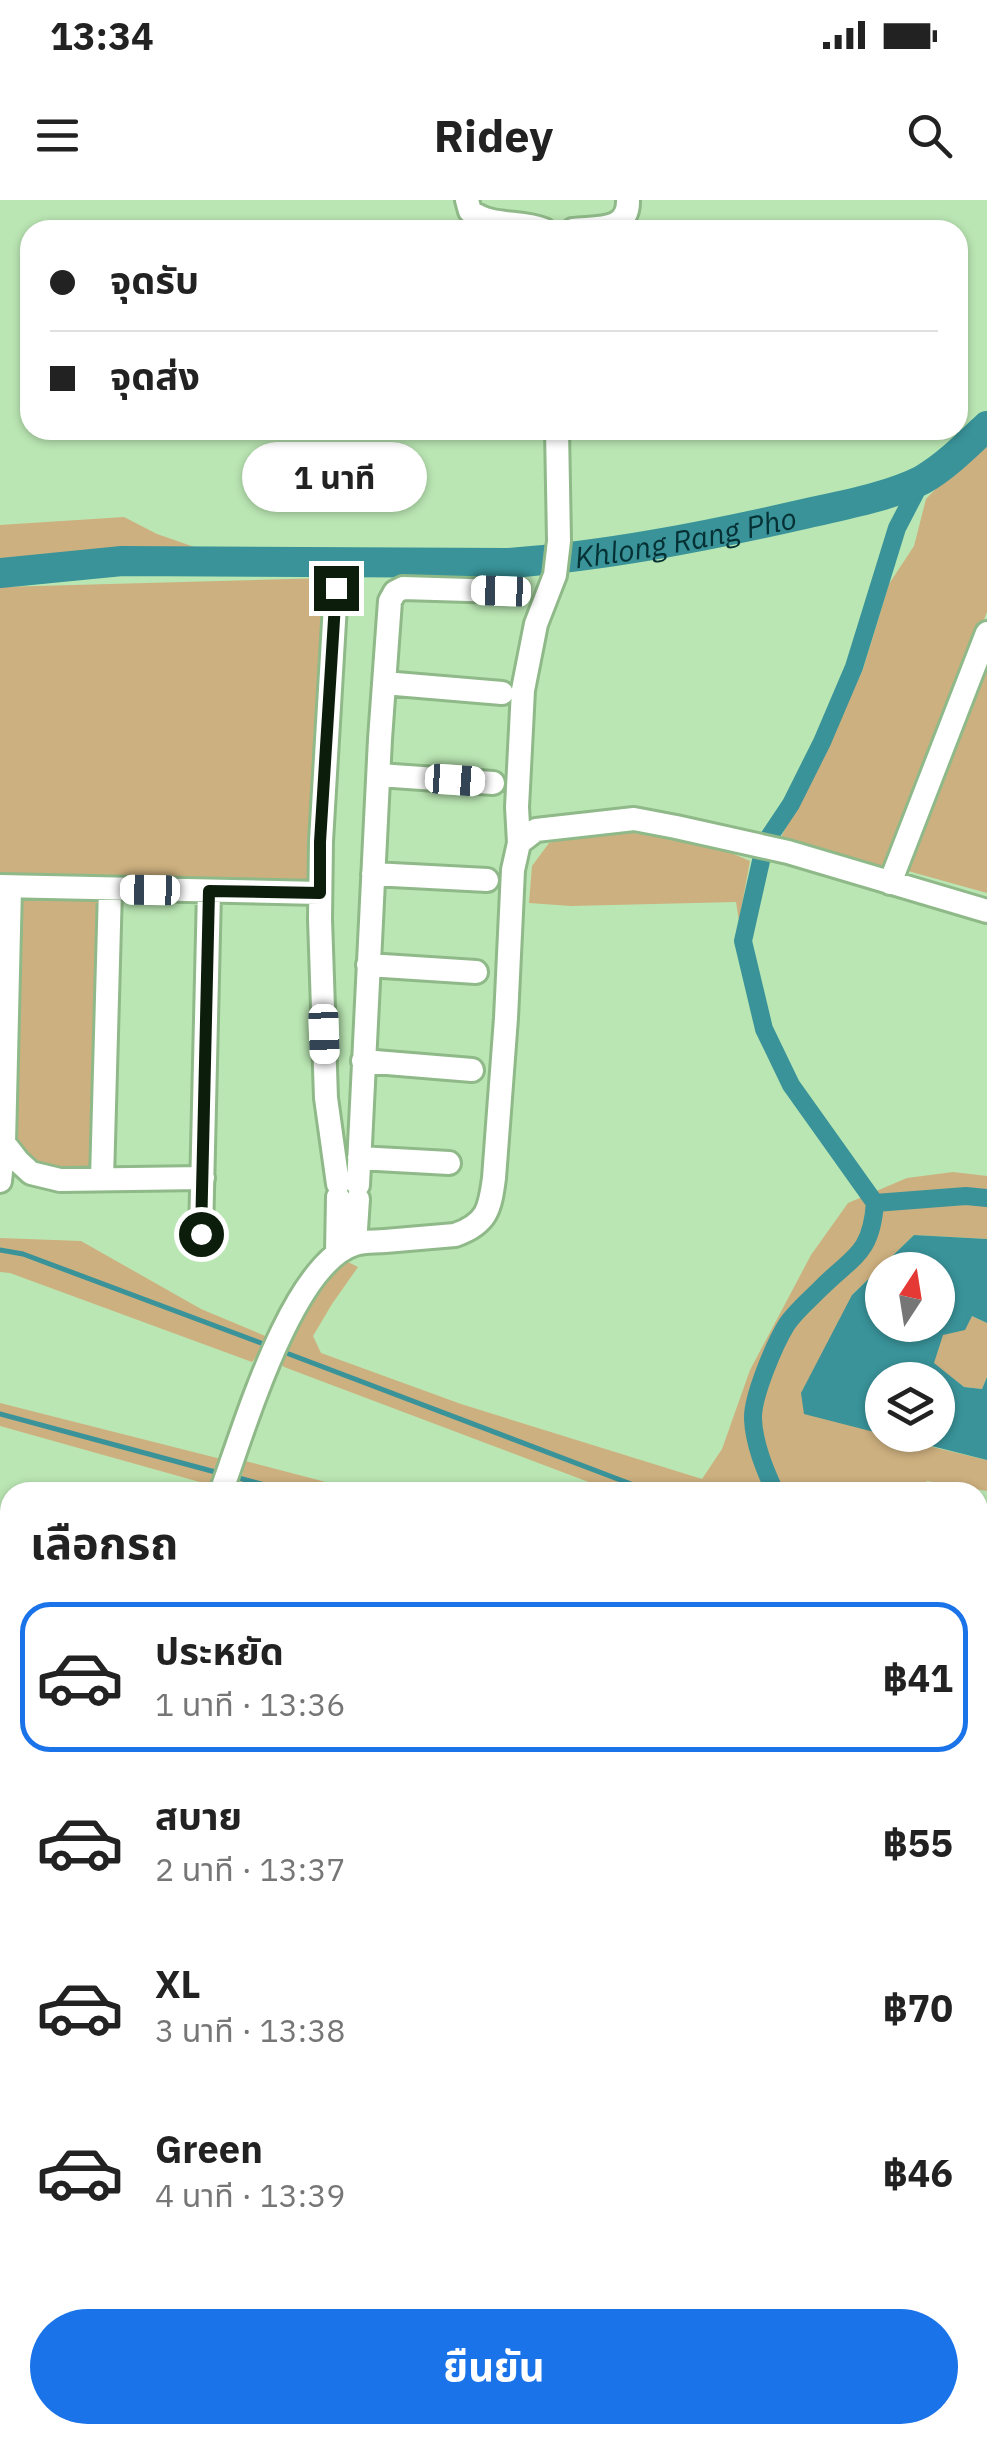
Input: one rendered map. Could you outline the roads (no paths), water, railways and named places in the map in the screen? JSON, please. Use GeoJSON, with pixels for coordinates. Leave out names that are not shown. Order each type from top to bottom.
{"type":"FeatureCollection","features":[{"type":"Feature","properties":{"kind":"street"},"geometry":{"type":"LineString","coordinates":[[467,200],[470,210],[486,220]]}},
{"type":"Feature","properties":{"kind":"street"},"geometry":{"type":"LineString","coordinates":[[226,1478],[280,1336],[323,1266],[346,1248],[471,1230],[485,1216],[490,1203],[506,1018],[513,870],[519,843],[516,807],[524,690],[536,624],[555,574],[559,541],[557,440]]}},
{"type":"Feature","properties":{"kind":"street"},"geometry":{"type":"LineString","coordinates":[[336,588],[320,893],[326,1098],[349,1181]]}},
{"type":"Feature","properties":{"kind":"street"},"geometry":{"type":"LineString","coordinates":[[346,1248],[362,1062],[390,601],[403,588],[501,591]]}},
{"type":"Feature","properties":{"kind":"street"},"geometry":{"type":"LineString","coordinates":[[890,883],[987,634]]}},
{"type":"Feature","properties":{"kind":"street"},"geometry":{"type":"LineString","coordinates":[[384,683],[502,693]]}},
{"type":"Feature","properties":{"kind":"street"},"geometry":{"type":"LineString","coordinates":[[378,774],[494,782]]}},
{"type":"Feature","properties":{"kind":"street"},"geometry":{"type":"LineString","coordinates":[[519,843],[536,830],[634,820],[788,852],[987,911]]}},
{"type":"Feature","properties":{"kind":"street"},"geometry":{"type":"LineString","coordinates":[[373,874],[488,880]]}},
{"type":"Feature","properties":{"kind":"street"},"geometry":{"type":"LineString","coordinates":[[0,1181],[5,886],[320,893]]}},
{"type":"Feature","properties":{"kind":"street"},"geometry":{"type":"LineString","coordinates":[[102,1179],[110,889]]}},
{"type":"Feature","properties":{"kind":"street"},"geometry":{"type":"LineString","coordinates":[[201,1234],[209,891]]}},
{"type":"Feature","properties":{"kind":"street"},"geometry":{"type":"LineString","coordinates":[[368,965],[476,972]]}},
{"type":"Feature","properties":{"kind":"street"},"geometry":{"type":"LineString","coordinates":[[362,1062],[472,1070]]}},
{"type":"Feature","properties":{"kind":"street"},"geometry":{"type":"LineString","coordinates":[[2,1142],[32,1173],[60,1180],[203,1178]]}},
{"type":"Feature","properties":{"kind":"street"},"geometry":{"type":"LineString","coordinates":[[349,1181],[449,1163]]}},
{"type":"Feature","properties":{"kind":"water"},"geometry":{"type":"Polygon","coordinates":[[[914,1235],[987,1239],[987,1323],[972,1316],[965,1330],[955,1332],[955,1252],[896,1252],[914,1235]]]}},
{"type":"Feature","properties":{"kind":"water"},"geometry":{"type":"Polygon","coordinates":[[[865,1282],[865,1342],[941,1342],[934,1362],[865,1362],[865,1430],[804,1414],[801,1393],[852,1295],[865,1282]]]}},
{"type":"Feature","properties":{"kind":"water"},"geometry":{"type":"Polygon","coordinates":[[[987,1377],[987,1460],[955,1452],[955,1380],[964,1387],[982,1389],[987,1377]]]}},
{"type":"Feature","properties":{"kind":"waterway","name":"Khlong Rang Pho"},"geometry":{"type":"LineString","coordinates":[[0,573],[122,561],[508,563],[620,550],[767,522],[895,491],[939,469],[987,426]]}},
{"type":"Feature","properties":{"kind":"waterway"},"geometry":{"type":"LineString","coordinates":[[771,1482],[754,1428],[760,1384],[790,1320],[864,1245],[875,1203],[791,1085],[764,1029],[743,941],[765,843],[791,804],[822,742],[854,667],[897,528],[922,480]]}},
{"type":"Feature","properties":{"kind":"waterway"},"geometry":{"type":"LineString","coordinates":[[875,1203],[987,1198]]}},
{"type":"Feature","properties":{"kind":"waterway"},"geometry":{"type":"LineString","coordinates":[[0,1250],[23,1254],[261,1343]]}},
{"type":"Feature","properties":{"kind":"waterway"},"geometry":{"type":"LineString","coordinates":[[289,1354],[626,1482]]}},
{"type":"Feature","properties":{"kind":"waterway"},"geometry":{"type":"LineString","coordinates":[[0,1414],[219,1473]]}},
{"type":"Feature","properties":{"kind":"waterway"},"geometry":{"type":"LineString","coordinates":[[235,1477],[254,1482]]}}]}
